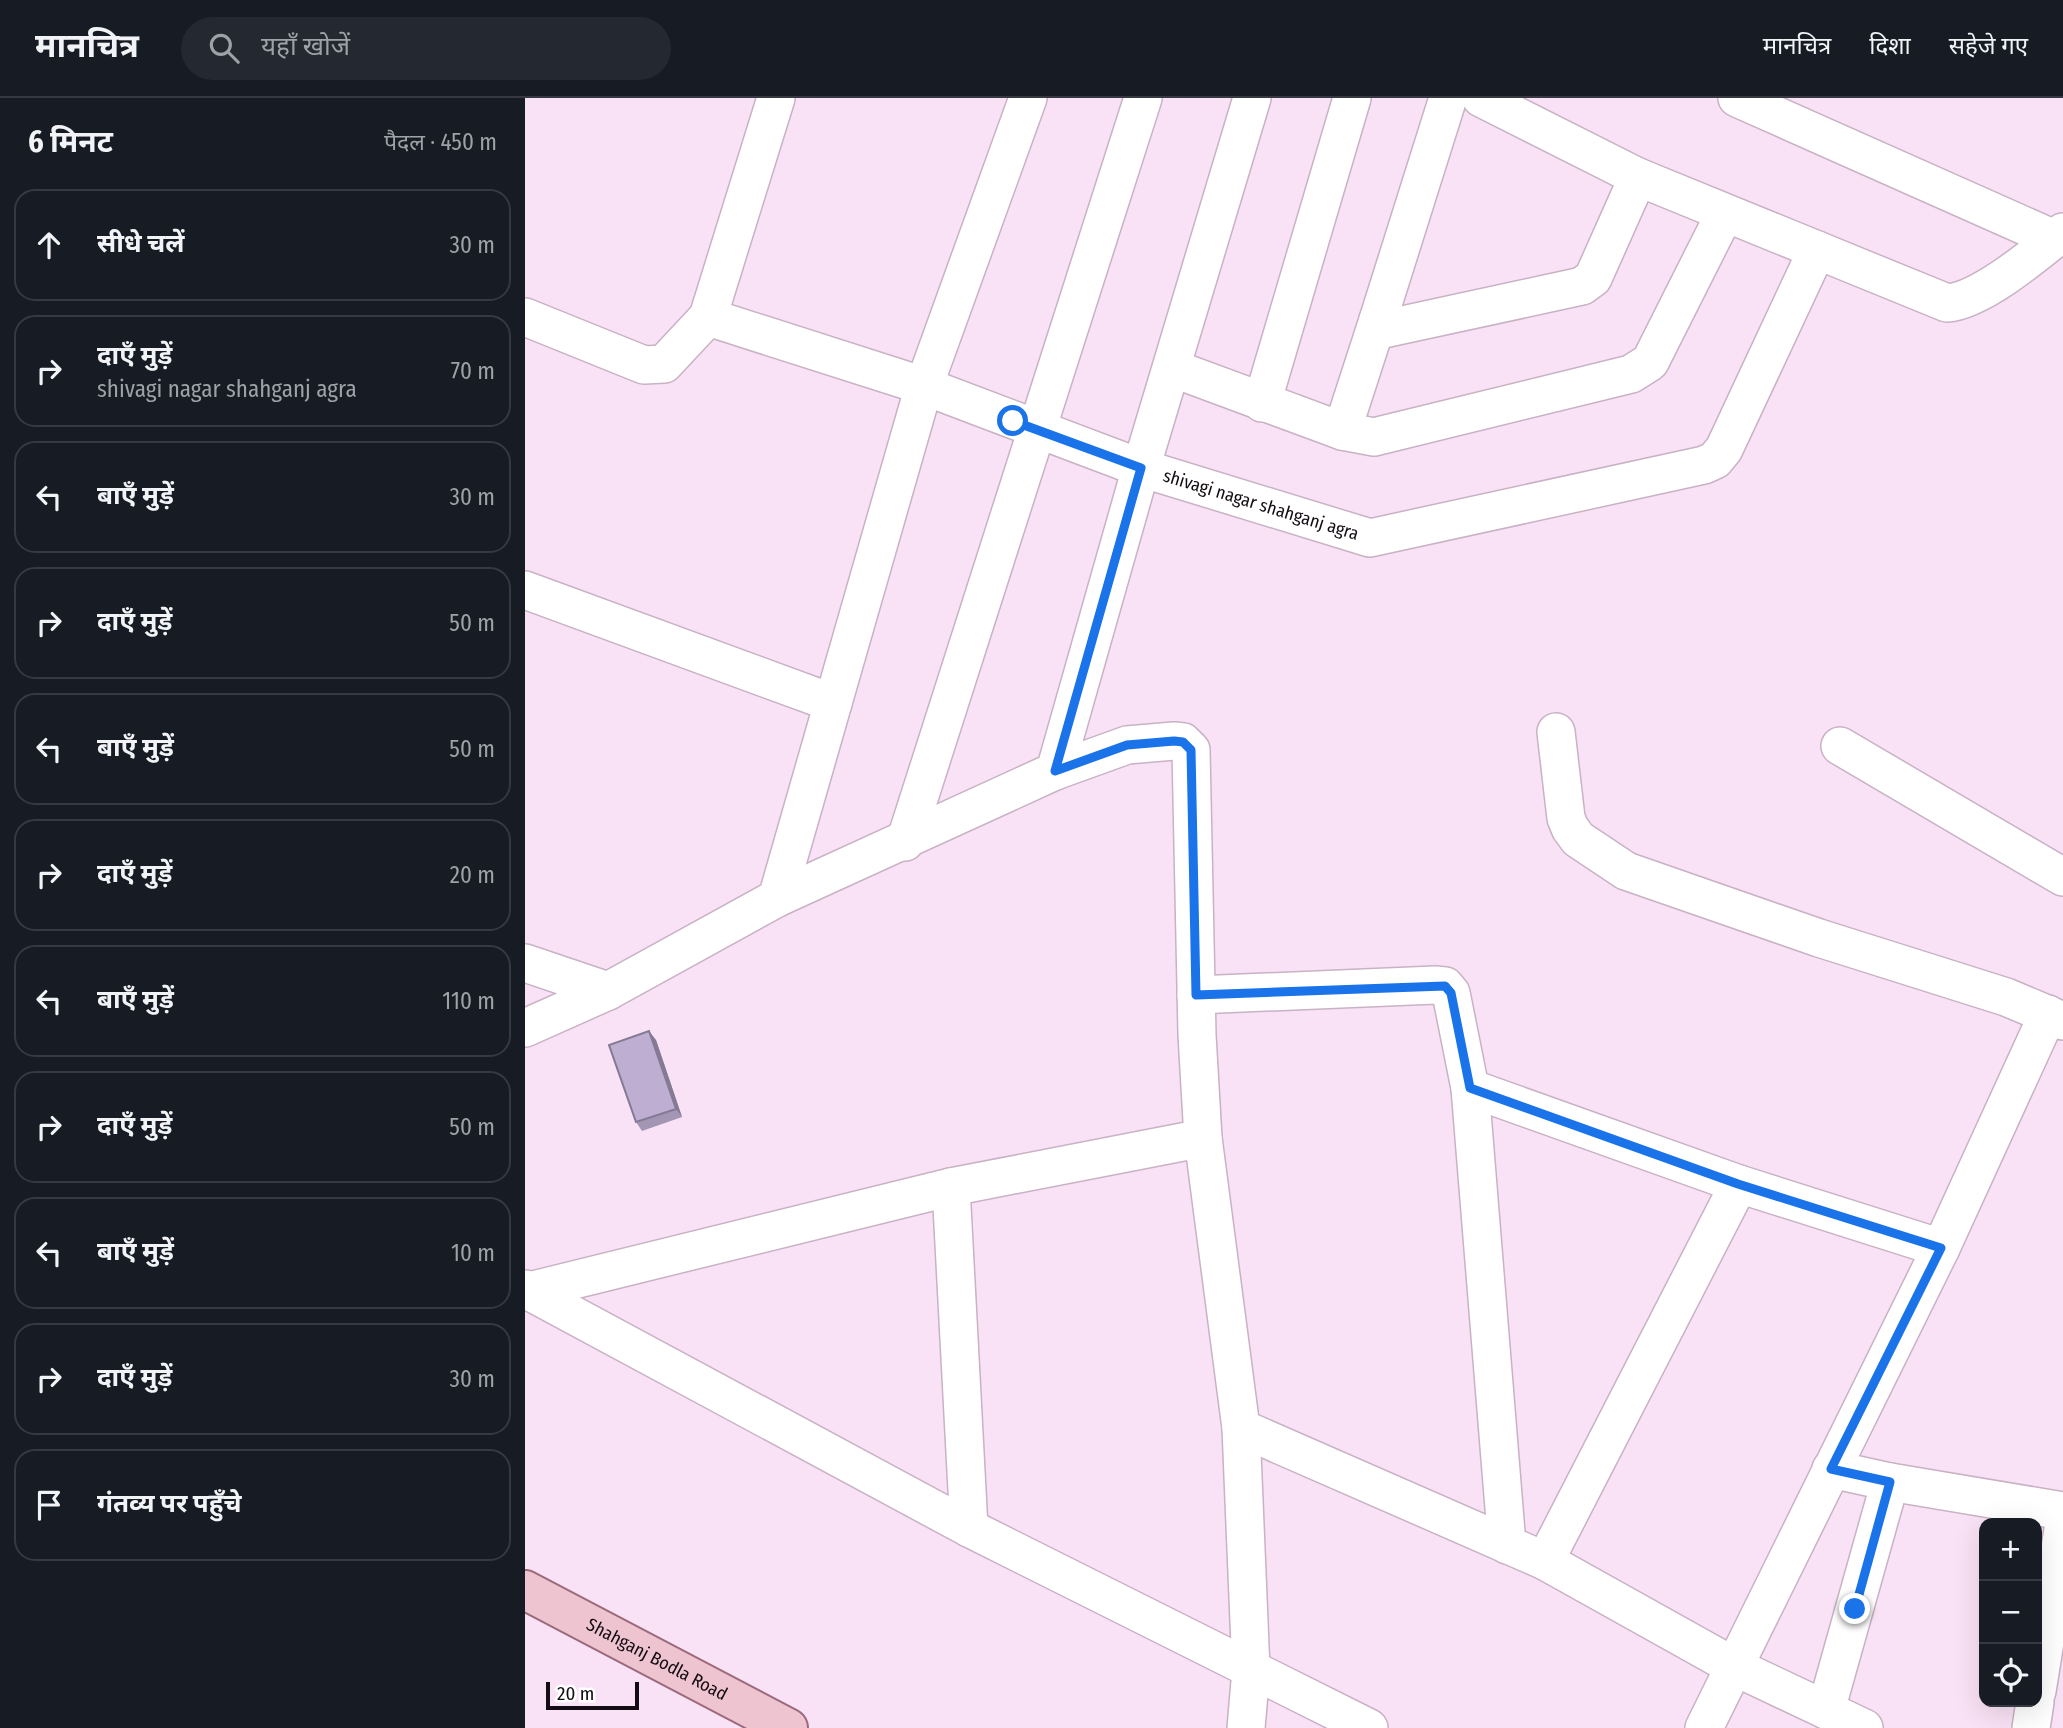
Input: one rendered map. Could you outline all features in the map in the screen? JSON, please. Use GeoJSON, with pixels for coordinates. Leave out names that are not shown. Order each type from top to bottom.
{"type":"FeatureCollection","features":[{"type":"Feature","properties":{"kind":"main road","name":"Shahganj Bodla Road"},"geometry":{"type":"LineString","coordinates":[[525,1590],[788,1728]]}},
{"type":"Feature","properties":{"kind":"street"},"geometry":{"type":"LineString","coordinates":[[777,898],[923,386],[1028,98]]}},
{"type":"Feature","properties":{"kind":"street"},"geometry":{"type":"LineString","coordinates":[[905,842],[1143,98]]}},
{"type":"Feature","properties":{"kind":"street"},"geometry":{"type":"LineString","coordinates":[[708,317],[923,386],[1141,468],[1252,98]]}},
{"type":"Feature","properties":{"kind":"street"},"geometry":{"type":"LineString","coordinates":[[1262,403],[1352,98]]}},
{"type":"Feature","properties":{"kind":"street"},"geometry":{"type":"LineString","coordinates":[[1342,431],[1448,98]]}},
{"type":"Feature","properties":{"kind":"street"},"geometry":{"type":"LineString","coordinates":[[1481,98],[1638,177],[1947,303],[1959,302],[1977,294],[2059,235]]}},
{"type":"Feature","properties":{"kind":"street"},"geometry":{"type":"LineString","coordinates":[[1737,98],[2059,235]]}},
{"type":"Feature","properties":{"kind":"street"},"geometry":{"type":"LineString","coordinates":[[525,317],[644,365],[664,364],[708,317],[765,101]]}},
{"type":"Feature","properties":{"kind":"street"},"geometry":{"type":"LineString","coordinates":[[1378,320],[1379,326],[1390,329],[1582,286],[1593,278],[1638,177]]}},
{"type":"Feature","properties":{"kind":"street"},"geometry":{"type":"LineString","coordinates":[[1172,368],[1342,431],[1377,437],[1631,374],[1650,362],[1725,213]]}},
{"type":"Feature","properties":{"kind":"street","name":"shivagi nagar shahganj agra"},"geometry":{"type":"LineString","coordinates":[[1055,771],[1141,468],[1370,538],[1704,465],[1714,460],[1724,449],[1817,250]]}},
{"type":"Feature","properties":{"kind":"street"},"geometry":{"type":"LineString","coordinates":[[525,590],[833,703]]}},
{"type":"Feature","properties":{"kind":"street"},"geometry":{"type":"LineString","coordinates":[[1556,732],[1566,817],[1570,828],[1578,839],[1626,871],[1819,938],[2007,997],[2055,1017],[1704,1728]]}},
{"type":"Feature","properties":{"kind":"street"},"geometry":{"type":"LineString","coordinates":[[525,1028],[608,991],[777,898],[905,842],[1055,771],[1127,745],[1183,742],[1191,750],[1196,995],[1203,1138],[1241,1428],[1251,1670],[1246,1728]]}},
{"type":"Feature","properties":{"kind":"street"},"geometry":{"type":"LineString","coordinates":[[1840,746],[2063,877]]}},
{"type":"Feature","properties":{"kind":"street"},"geometry":{"type":"LineString","coordinates":[[525,963],[608,991]]}},
{"type":"Feature","properties":{"kind":"street"},"geometry":{"type":"LineString","coordinates":[[1196,995],[1445,986],[1451,993],[1470,1088],[1507,1545]]}},
{"type":"Feature","properties":{"kind":"street"},"geometry":{"type":"LineString","coordinates":[[1470,1088],[1738,1184],[1941,1248]]}},
{"type":"Feature","properties":{"kind":"street"},"geometry":{"type":"LineString","coordinates":[[527,1290],[951,1187],[1203,1138]]}},
{"type":"Feature","properties":{"kind":"street"},"geometry":{"type":"LineString","coordinates":[[1545,1561],[1738,1184]]}},
{"type":"Feature","properties":{"kind":"street"},"geometry":{"type":"LineString","coordinates":[[951,1187],[969,1528]]}},
{"type":"Feature","properties":{"kind":"street"},"geometry":{"type":"LineString","coordinates":[[527,1290],[969,1528],[1369,1728]]}},
{"type":"Feature","properties":{"kind":"street"},"geometry":{"type":"LineString","coordinates":[[1241,1428],[1545,1561],[1735,1667],[1864,1728]]}},
{"type":"Feature","properties":{"kind":"street"},"geometry":{"type":"LineString","coordinates":[[1831,1469],[1890,1482],[2063,1511]]}},
{"type":"Feature","properties":{"kind":"street"},"geometry":{"type":"LineString","coordinates":[[1826,1710],[1890,1482]]}},
{"type":"Feature","properties":{"kind":"street"},"geometry":{"type":"LineString","coordinates":[[2042,1659],[2063,1530]]}},
{"type":"Feature","properties":{"kind":"street"},"geometry":{"type":"LineString","coordinates":[[2031,1728],[2034,1707]]}},
{"type":"Feature","properties":{"kind":"building"},"geometry":{"type":"Polygon","coordinates":[[[649,1031],[676,1109],[636,1122],[609,1045],[649,1031]]]}},
{"type":"Feature","properties":{"kind":"route"},"geometry":{"type":"LineString","coordinates":[[1013,421],[1141,468],[1055,771],[1127,745],[1174,741],[1183,742],[1191,750],[1196,995],[1445,986],[1451,993],[1470,1088],[1738,1184],[1941,1248],[1831,1469],[1890,1482],[1855,1609]]}}]}
